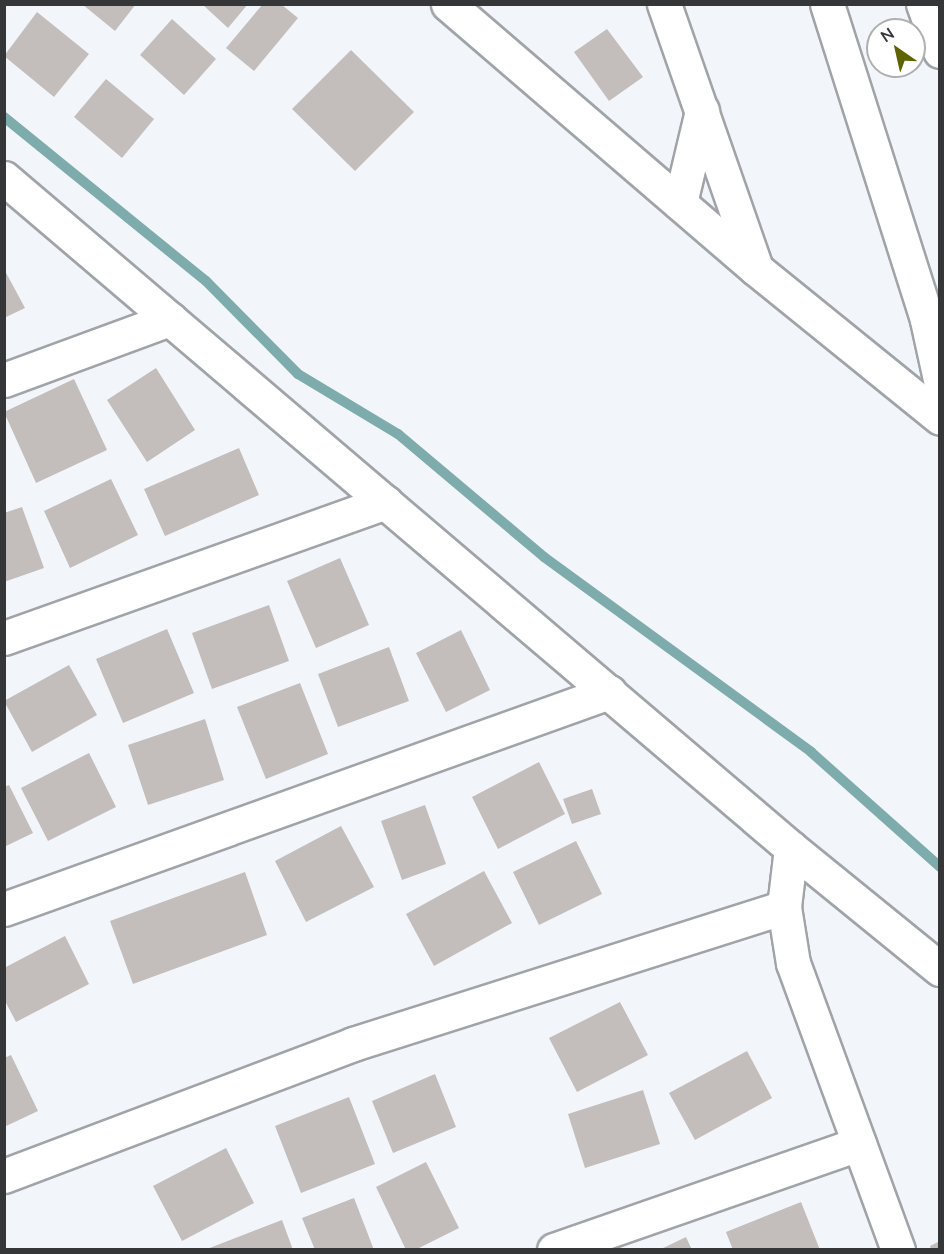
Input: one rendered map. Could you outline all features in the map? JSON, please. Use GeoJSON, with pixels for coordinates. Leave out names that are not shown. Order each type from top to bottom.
{"type":"FeatureCollection","features":[{"type":"Feature","properties":{"kind":"street"},"geometry":{"type":"LineString","coordinates":[[448,4],[755,268],[939,418]]}},
{"type":"Feature","properties":{"kind":"street"},"geometry":{"type":"LineString","coordinates":[[664,4],[755,268]]}},
{"type":"Feature","properties":{"kind":"street"},"geometry":{"type":"LineString","coordinates":[[827,4],[933,317],[939,379]]}},
{"type":"Feature","properties":{"kind":"street"},"geometry":{"type":"LineString","coordinates":[[923,4],[939,51]]}},
{"type":"Feature","properties":{"kind":"street"},"geometry":{"type":"LineString","coordinates":[[680,203],[702,111]]}},
{"type":"Feature","properties":{"kind":"street"},"geometry":{"type":"LineString","coordinates":[[4,178],[791,848],[939,969]]}},
{"type":"Feature","properties":{"kind":"street"},"geometry":{"type":"LineString","coordinates":[[4,380],[170,319]]}},
{"type":"Feature","properties":{"kind":"street"},"geometry":{"type":"LineString","coordinates":[[4,638],[386,502]]}},
{"type":"Feature","properties":{"kind":"street"},"geometry":{"type":"LineString","coordinates":[[4,909],[609,693]]}},
{"type":"Feature","properties":{"kind":"street"},"geometry":{"type":"LineString","coordinates":[[791,848],[784,907],[793,963],[898,1250]]}},
{"type":"Feature","properties":{"kind":"street"},"geometry":{"type":"LineString","coordinates":[[4,1176],[353,1044],[784,907]]}},
{"type":"Feature","properties":{"kind":"street"},"geometry":{"type":"LineString","coordinates":[[554,1250],[859,1144]]}},
{"type":"Feature","properties":{"kind":"building"},"geometry":{"type":"Polygon","coordinates":[[[82,4],[136,4],[115,31],[82,4]]]}},
{"type":"Feature","properties":{"kind":"building"},"geometry":{"type":"Polygon","coordinates":[[[202,4],[248,4],[228,28],[202,4]]]}},
{"type":"Feature","properties":{"kind":"building"},"geometry":{"type":"Polygon","coordinates":[[[262,5],[282,5],[298,18],[254,71],[226,48],[262,5]]]}},
{"type":"Feature","properties":{"kind":"building"},"geometry":{"type":"Polygon","coordinates":[[[37,12],[89,54],[54,97],[4,56],[37,12]]]}},
{"type":"Feature","properties":{"kind":"building"},"geometry":{"type":"Polygon","coordinates":[[[172,19],[216,59],[184,95],[140,55],[172,19]]]}},
{"type":"Feature","properties":{"kind":"building"},"geometry":{"type":"Polygon","coordinates":[[[607,29],[643,77],[609,101],[574,52],[607,29]]]}},
{"type":"Feature","properties":{"kind":"building"},"geometry":{"type":"Polygon","coordinates":[[[351,50],[414,112],[355,171],[292,109],[351,50]]]}},
{"type":"Feature","properties":{"kind":"building"},"geometry":{"type":"Polygon","coordinates":[[[106,79],[154,119],[122,158],[74,117],[106,79]]]}},
{"type":"Feature","properties":{"kind":"building"},"geometry":{"type":"Polygon","coordinates":[[[4,269],[25,308],[4,318],[4,269]]]}},
{"type":"Feature","properties":{"kind":"building"},"geometry":{"type":"Polygon","coordinates":[[[156,368],[195,430],[147,462],[107,400],[156,368]]]}},
{"type":"Feature","properties":{"kind":"building"},"geometry":{"type":"Polygon","coordinates":[[[74,379],[107,450],[36,483],[4,412],[74,379]]]}},
{"type":"Feature","properties":{"kind":"building"},"geometry":{"type":"Polygon","coordinates":[[[239,448],[259,495],[165,536],[144,489],[239,448]]]}},
{"type":"Feature","properties":{"kind":"building"},"geometry":{"type":"Polygon","coordinates":[[[111,479],[138,535],[70,568],[44,511],[111,479]]]}},
{"type":"Feature","properties":{"kind":"building"},"geometry":{"type":"Polygon","coordinates":[[[22,507],[44,568],[4,582],[4,513],[22,507]]]}},
{"type":"Feature","properties":{"kind":"building"},"geometry":{"type":"Polygon","coordinates":[[[340,558],[369,625],[316,648],[287,581],[340,558]]]}},
{"type":"Feature","properties":{"kind":"building"},"geometry":{"type":"Polygon","coordinates":[[[269,605],[289,661],[212,689],[192,633],[269,605]]]}},
{"type":"Feature","properties":{"kind":"building"},"geometry":{"type":"Polygon","coordinates":[[[167,629],[194,693],[123,723],[96,659],[167,629]]]}},
{"type":"Feature","properties":{"kind":"building"},"geometry":{"type":"Polygon","coordinates":[[[461,630],[490,690],[446,712],[416,653],[461,630]]]}},
{"type":"Feature","properties":{"kind":"building"},"geometry":{"type":"Polygon","coordinates":[[[389,647],[409,701],[338,727],[318,674],[389,647]]]}},
{"type":"Feature","properties":{"kind":"building"},"geometry":{"type":"Polygon","coordinates":[[[69,665],[97,715],[32,752],[4,701],[69,665]]]}},
{"type":"Feature","properties":{"kind":"building"},"geometry":{"type":"Polygon","coordinates":[[[300,683],[328,754],[266,779],[237,707],[300,683]]]}},
{"type":"Feature","properties":{"kind":"building"},"geometry":{"type":"Polygon","coordinates":[[[205,719],[224,780],[148,805],[128,745],[205,719]]]}},
{"type":"Feature","properties":{"kind":"building"},"geometry":{"type":"Polygon","coordinates":[[[89,753],[116,807],[48,841],[21,788],[89,753]]]}},
{"type":"Feature","properties":{"kind":"building"},"geometry":{"type":"Polygon","coordinates":[[[539,762],[565,814],[498,849],[472,797],[539,762]]]}},
{"type":"Feature","properties":{"kind":"building"},"geometry":{"type":"Polygon","coordinates":[[[9,785],[33,833],[4,847],[4,787],[9,785]]]}},
{"type":"Feature","properties":{"kind":"building"},"geometry":{"type":"Polygon","coordinates":[[[592,789],[601,814],[572,824],[563,799],[592,789]]]}},
{"type":"Feature","properties":{"kind":"building"},"geometry":{"type":"Polygon","coordinates":[[[425,805],[446,864],[402,880],[381,821],[425,805]]]}},
{"type":"Feature","properties":{"kind":"building"},"geometry":{"type":"Polygon","coordinates":[[[341,826],[374,887],[306,922],[275,861],[341,826]]]}},
{"type":"Feature","properties":{"kind":"building"},"geometry":{"type":"Polygon","coordinates":[[[576,841],[602,894],[539,925],[513,872],[576,841]]]}},
{"type":"Feature","properties":{"kind":"building"},"geometry":{"type":"Polygon","coordinates":[[[484,871],[512,923],[434,966],[406,914],[484,871]]]}},
{"type":"Feature","properties":{"kind":"building"},"geometry":{"type":"Polygon","coordinates":[[[245,872],[267,935],[133,984],[110,921],[245,872]]]}},
{"type":"Feature","properties":{"kind":"building"},"geometry":{"type":"Polygon","coordinates":[[[65,936],[89,984],[16,1022],[4,999],[4,968],[65,936]]]}},
{"type":"Feature","properties":{"kind":"building"},"geometry":{"type":"Polygon","coordinates":[[[620,1002],[648,1055],[577,1092],[549,1038],[620,1002]]]}},
{"type":"Feature","properties":{"kind":"building"},"geometry":{"type":"Polygon","coordinates":[[[747,1051],[772,1098],[695,1140],[669,1093],[747,1051]]]}},
{"type":"Feature","properties":{"kind":"building"},"geometry":{"type":"Polygon","coordinates":[[[11,1055],[38,1111],[4,1127],[4,1058],[11,1055]]]}},
{"type":"Feature","properties":{"kind":"building"},"geometry":{"type":"Polygon","coordinates":[[[435,1074],[456,1127],[393,1153],[372,1101],[435,1074]]]}},
{"type":"Feature","properties":{"kind":"building"},"geometry":{"type":"Polygon","coordinates":[[[643,1090],[660,1144],[585,1168],[568,1114],[643,1090]]]}},
{"type":"Feature","properties":{"kind":"building"},"geometry":{"type":"Polygon","coordinates":[[[349,1097],[375,1164],[301,1193],[275,1126],[349,1097]]]}},
{"type":"Feature","properties":{"kind":"building"},"geometry":{"type":"Polygon","coordinates":[[[226,1148],[254,1203],[182,1241],[153,1186],[226,1148]]]}},
{"type":"Feature","properties":{"kind":"building"},"geometry":{"type":"Polygon","coordinates":[[[426,1162],[459,1228],[415,1250],[406,1250],[376,1187],[426,1162]]]}},
{"type":"Feature","properties":{"kind":"building"},"geometry":{"type":"Polygon","coordinates":[[[354,1198],[374,1250],[315,1250],[302,1218],[354,1198]]]}},
{"type":"Feature","properties":{"kind":"building"},"geometry":{"type":"Polygon","coordinates":[[[801,1202],[820,1250],[733,1250],[726,1232],[801,1202]]]}},
{"type":"Feature","properties":{"kind":"building"},"geometry":{"type":"Polygon","coordinates":[[[282,1220],[293,1250],[207,1250],[207,1249],[282,1220]]]}},
{"type":"Feature","properties":{"kind":"building"},"geometry":{"type":"Polygon","coordinates":[[[686,1237],[692,1250],[659,1250],[686,1237]]]}},
{"type":"Feature","properties":{"kind":"building"},"geometry":{"type":"Polygon","coordinates":[[[940,1241],[940,1250],[931,1250],[930,1246],[940,1241]]]}},
{"type":"Feature","properties":{"kind":"waterway"},"geometry":{"type":"LineString","coordinates":[[4,117],[206,281],[298,374],[398,434],[544,557],[811,752],[940,867]]}}]}
